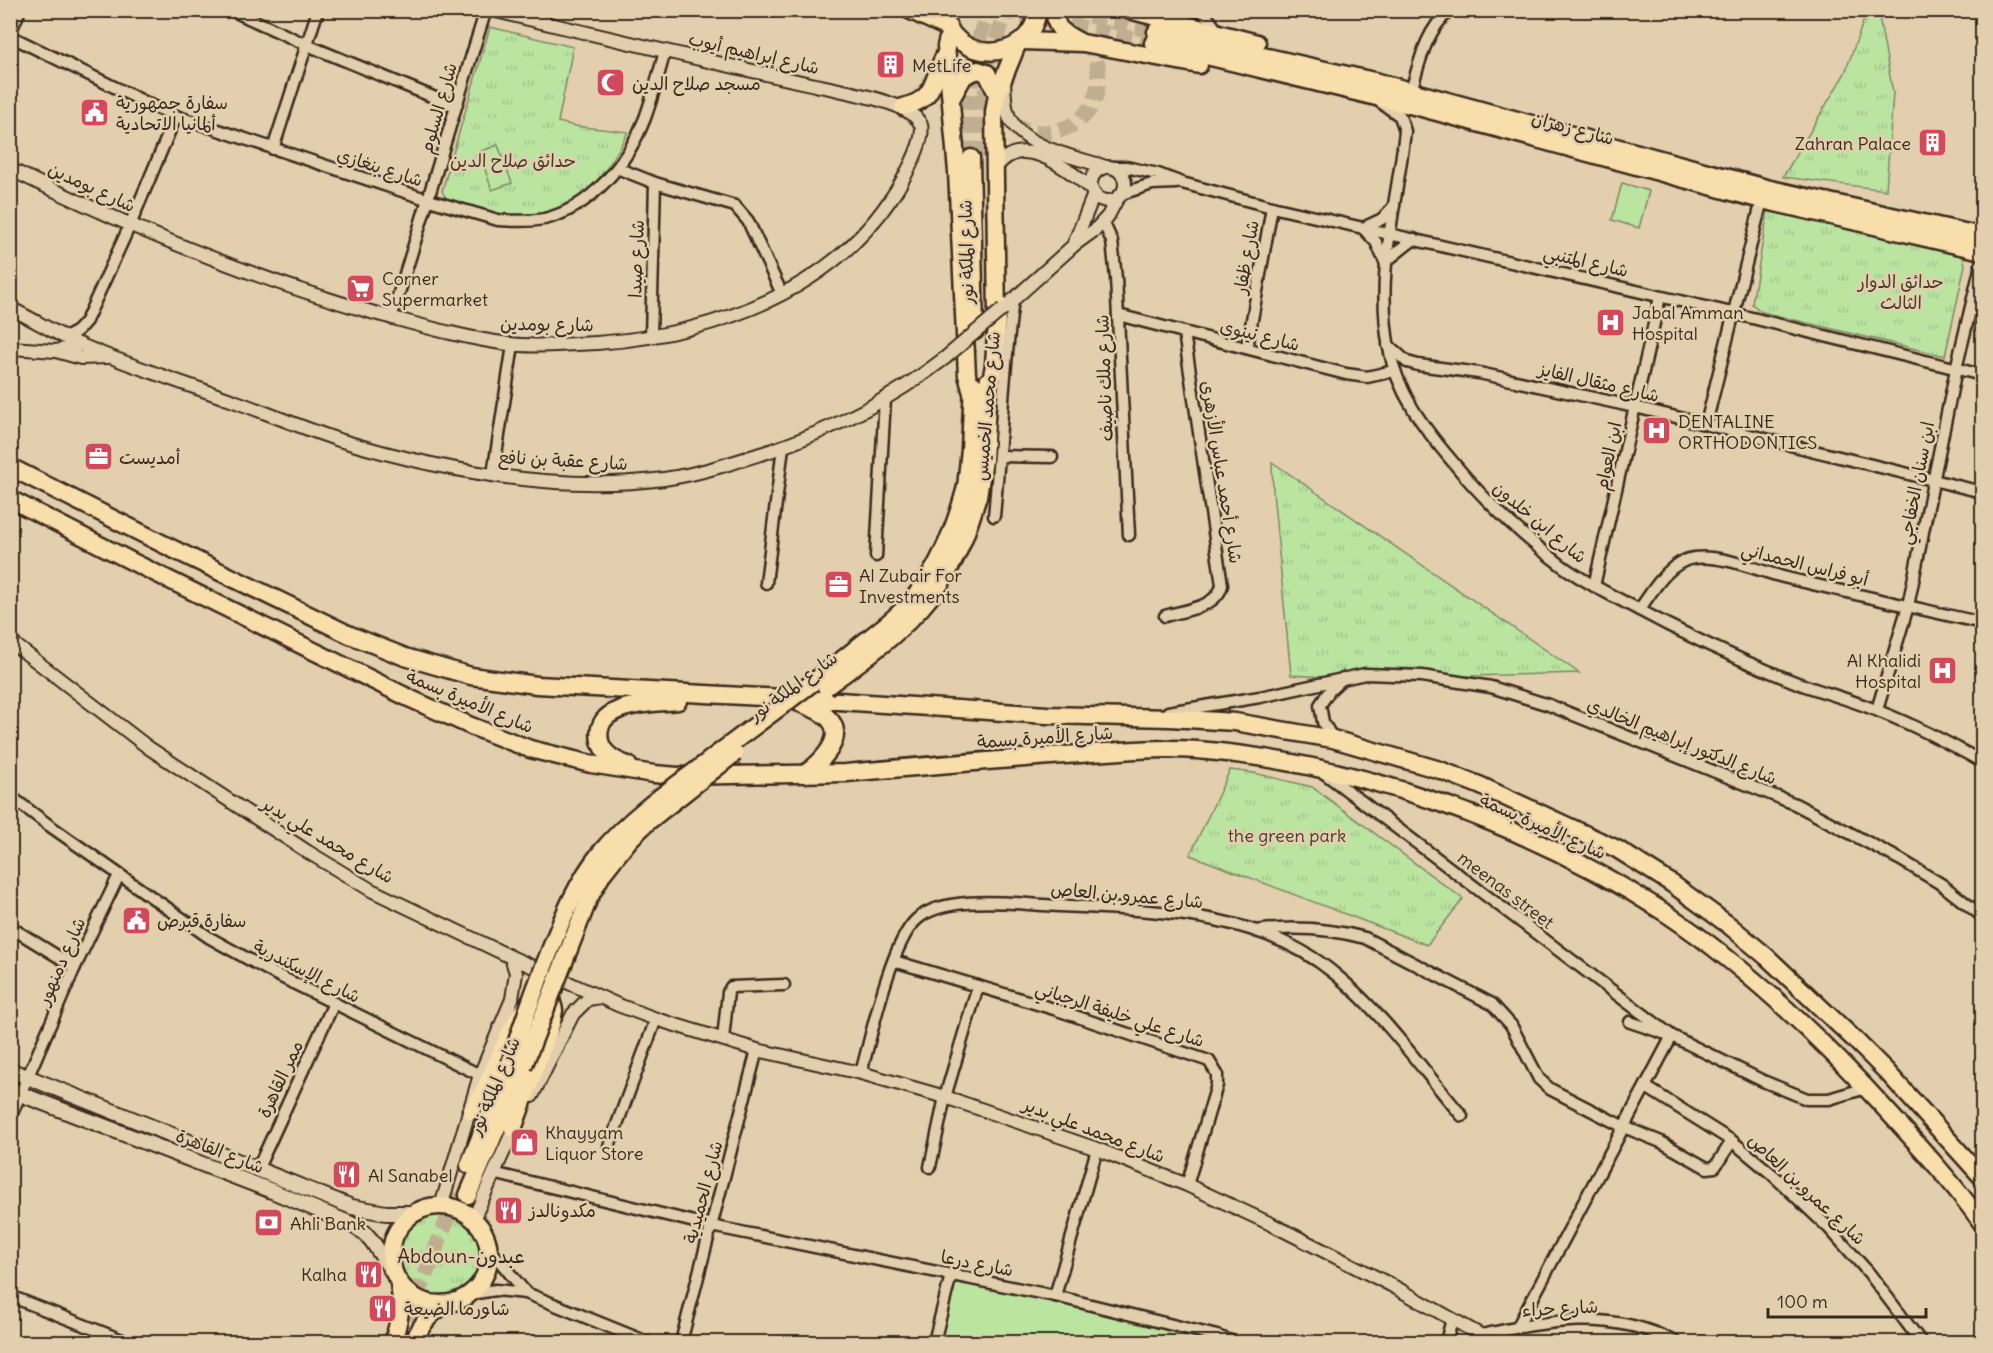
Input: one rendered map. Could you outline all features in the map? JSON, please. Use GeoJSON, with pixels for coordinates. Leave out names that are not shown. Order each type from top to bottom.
{"type":"FeatureCollection","features":[{"type":"Feature","properties":{"kind":"main road"},"geometry":{"type":"LineString","coordinates":[[909,10],[949,29]]}},
{"type":"Feature","properties":{"kind":"main road"},"geometry":{"type":"LineString","coordinates":[[943,10],[949,29],[960,42],[988,53],[1003,51],[1019,43],[1083,43],[1296,84],[1337,87]]}},
{"type":"Feature","properties":{"kind":"main road"},"geometry":{"type":"LineString","coordinates":[[949,29],[947,51],[957,172],[967,375],[980,393],[994,365],[997,319],[982,162],[993,124],[997,94],[1019,43],[1032,29],[1038,10]]}},
{"type":"Feature","properties":{"kind":"main road"},"geometry":{"type":"LineString","coordinates":[[1057,10],[1055,22],[1059,29],[1083,43]]}},
{"type":"Feature","properties":{"kind":"main road"},"geometry":{"type":"LineString","coordinates":[[1129,10],[1346,67],[1373,88]]}},
{"type":"Feature","properties":{"kind":"main road","name":"شارع زهران"},"geometry":{"type":"LineString","coordinates":[[1983,236],[1766,188],[1411,91],[1373,88],[1337,87],[1154,38],[1373,88],[1762,200],[1983,251]]}},
{"type":"Feature","properties":{"kind":"main road"},"geometry":{"type":"LineString","coordinates":[[903,107],[917,104],[927,96],[934,85],[947,51]]}},
{"type":"Feature","properties":{"kind":"main road"},"geometry":{"type":"LineString","coordinates":[[951,99],[964,76],[978,70],[987,73],[997,94]]}},
{"type":"Feature","properties":{"kind":"main road","name":"شارع الملكة نور"},"geometry":{"type":"LineString","coordinates":[[463,1194],[517,1065],[550,999],[589,898],[618,852],[650,820],[769,726],[870,654],[932,595],[951,565],[968,528],[972,492],[970,449],[980,393],[975,305],[982,162]]}},
{"type":"Feature","properties":{"kind":"main road","name":"شارع الأميرة بسمة"},"geometry":{"type":"LineString","coordinates":[[10,467],[350,635],[416,661],[471,676],[537,685],[849,701],[1047,716],[1137,717],[1235,722],[1333,739],[1405,759],[1479,785],[1603,842],[1671,883],[1730,926],[1816,1002],[1887,1072],[1983,1178]]}},
{"type":"Feature","properties":{"kind":"main road","name":"شارع الملكة نور"},"geometry":{"type":"LineString","coordinates":[[517,1065],[529,1002],[564,914],[600,853],[644,809],[828,672],[905,607],[919,592],[942,555],[972,492]]}},
{"type":"Feature","properties":{"kind":"main road","name":"شارع الأميرة بسمة"},"geometry":{"type":"LineString","coordinates":[[10,499],[143,567],[471,726],[510,742],[555,755],[654,774],[805,774],[846,773],[1041,756],[1175,749],[1233,754],[1320,770],[1419,796],[1478,817],[1564,855],[1609,878],[1668,915],[1733,963],[1806,1027],[1866,1088],[1954,1184],[1983,1223]]}},
{"type":"Feature","properties":{"kind":"main road"},"geometry":{"type":"LineString","coordinates":[[654,774],[620,762],[603,748],[600,728],[607,716],[622,708],[727,696]]}},
{"type":"Feature","properties":{"kind":"main road"},"geometry":{"type":"LineString","coordinates":[[793,699],[821,713],[833,727],[834,738],[831,749],[805,774]]}},
{"type":"Feature","properties":{"kind":"main road"},"geometry":{"type":"LineString","coordinates":[[513,1129],[554,1016],[550,999]]}},
{"type":"Feature","properties":{"kind":"main road"},"geometry":{"type":"LineString","coordinates":[[471,1111],[482,1083],[529,1002]]}},
{"type":"Feature","properties":{"kind":"main road","name":"شارع القاهرة"},"geometry":{"type":"LineString","coordinates":[[10,1070],[352,1207],[414,1213]]}},
{"type":"Feature","properties":{"kind":"main road","name":"شارع القاهرة"},"geometry":{"type":"LineString","coordinates":[[15,1092],[272,1191],[357,1228],[372,1241],[397,1280]]}},
{"type":"Feature","properties":{"kind":"main road"},"geometry":{"type":"LineString","coordinates":[[393,1342],[401,1317],[402,1300],[391,1262],[391,1248],[395,1234],[403,1222],[414,1213],[432,1207],[453,1208],[473,1220],[483,1233],[488,1247],[489,1260],[486,1273],[470,1294],[448,1304],[427,1319],[418,1330],[414,1342]]}},
{"type":"Feature","properties":{"kind":"main road"},"geometry":{"type":"LineString","coordinates":[[357,1228],[365,1228],[371,1224],[367,1210]]}},
{"type":"Feature","properties":{"kind":"main road"},"geometry":{"type":"LineString","coordinates":[[397,1280],[409,1294],[421,1301],[448,1304]]}},
{"type":"Feature","properties":{"kind":"street"},"geometry":{"type":"LineString","coordinates":[[10,35],[20,10]]}},
{"type":"Feature","properties":{"kind":"street"},"geometry":{"type":"LineString","coordinates":[[231,10],[307,45],[455,106]]}},
{"type":"Feature","properties":{"kind":"street"},"geometry":{"type":"LineString","coordinates":[[273,149],[318,10]]}},
{"type":"Feature","properties":{"kind":"street","name":"شارع السلوم"},"geometry":{"type":"LineString","coordinates":[[391,318],[429,201],[455,106],[486,10]]}},
{"type":"Feature","properties":{"kind":"street","name":"شارع إبراهيم أيوب"},"geometry":{"type":"LineString","coordinates":[[492,10],[903,107]]}},
{"type":"Feature","properties":{"kind":"street"},"geometry":{"type":"LineString","coordinates":[[1170,22],[1185,10]]}},
{"type":"Feature","properties":{"kind":"street"},"geometry":{"type":"LineString","coordinates":[[1202,10],[1219,33]]}},
{"type":"Feature","properties":{"kind":"street"},"geometry":{"type":"LineString","coordinates":[[1411,91],[1425,43],[1436,24],[1450,10]]}},
{"type":"Feature","properties":{"kind":"street","name":"شارع بنغازي"},"geometry":{"type":"LineString","coordinates":[[10,35],[176,116],[429,201],[498,220],[521,221],[545,219],[572,208],[585,200],[617,168],[628,153],[645,119],[665,51]]}},
{"type":"Feature","properties":{"kind":"street","name":"شارع المتنبي"},"geometry":{"type":"LineString","coordinates":[[1004,77],[1009,117],[1024,136],[1039,145],[1108,167],[1138,169],[1272,207],[1732,313],[1983,375]]}},
{"type":"Feature","properties":{"kind":"street","name":"شارع ابن خلدون"},"geometry":{"type":"LineString","coordinates":[[1373,88],[1397,113],[1403,123],[1403,141],[1385,262],[1385,310],[1388,345],[1394,371],[1415,414],[1470,483],[1526,536],[1561,565],[1594,586],[1753,664],[1800,684],[1877,710],[1983,762]]}},
{"type":"Feature","properties":{"kind":"street","name":"شارع بومدين"},"geometry":{"type":"LineString","coordinates":[[10,169],[130,225],[241,270],[317,297],[391,318],[513,345],[590,343],[651,336],[721,320],[782,294],[807,278],[844,250],[889,202],[912,160],[921,135],[920,123],[903,107]]}},
{"type":"Feature","properties":{"kind":"street"},"geometry":{"type":"LineString","coordinates":[[32,349],[67,338],[86,321],[176,116]]}},
{"type":"Feature","properties":{"kind":"street"},"geometry":{"type":"LineString","coordinates":[[982,162],[1014,153],[1028,152],[1066,169],[1093,192],[1106,201],[1120,196],[1125,185],[1122,176],[1108,167],[1093,175],[1091,184],[1093,192]]}},
{"type":"Feature","properties":{"kind":"street"},"geometry":{"type":"LineString","coordinates":[[617,168],[655,183],[735,206],[748,221],[782,294]]}},
{"type":"Feature","properties":{"kind":"street","name":"شارع صيدا"},"geometry":{"type":"LineString","coordinates":[[651,336],[655,183]]}},
{"type":"Feature","properties":{"kind":"street","name":"شارع المتنبي"},"geometry":{"type":"LineString","coordinates":[[1120,196],[1152,184],[1182,183]]}},
{"type":"Feature","properties":{"kind":"street","name":"شارع عقبة بن نافع"},"geometry":{"type":"LineString","coordinates":[[1074,245],[1093,192]]}},
{"type":"Feature","properties":{"kind":"street","name":"شارع عقبة بن نافع"},"geometry":{"type":"LineString","coordinates":[[10,308],[81,345],[337,439],[418,461],[493,474],[554,481],[629,482],[707,470],[783,447],[846,420],[885,399],[922,376],[1003,309],[1103,222],[1120,196]]}},
{"type":"Feature","properties":{"kind":"street"},"geometry":{"type":"LineString","coordinates":[[1706,424],[1762,200]]}},
{"type":"Feature","properties":{"kind":"street"},"geometry":{"type":"LineString","coordinates":[[1394,206],[1382,219],[1363,228],[1376,242],[1385,262],[1414,239]]}},
{"type":"Feature","properties":{"kind":"street","name":"شارع ظفار"},"geometry":{"type":"LineString","coordinates":[[1247,348],[1272,207]]}},
{"type":"Feature","properties":{"kind":"street","name":"شارع ملك ناصيف"},"geometry":{"type":"LineString","coordinates":[[1103,222],[1109,232],[1114,252],[1128,535]]}},
{"type":"Feature","properties":{"kind":"street","name":"ابن سنان الخفاجي"},"geometry":{"type":"LineString","coordinates":[[1877,710],[1908,606],[1956,369],[1983,261]]}},
{"type":"Feature","properties":{"kind":"street","name":"ابن العوام"},"geometry":{"type":"LineString","coordinates":[[1594,586],[1616,498],[1660,297]]}},
{"type":"Feature","properties":{"kind":"street","name":"شارع محمد الخميس"},"geometry":{"type":"LineString","coordinates":[[994,516],[1005,355],[1013,300]]}},
{"type":"Feature","properties":{"kind":"street","name":"شارع نينوى"},"geometry":{"type":"LineString","coordinates":[[1118,315],[1358,377],[1375,376],[1394,371]]}},
{"type":"Feature","properties":{"kind":"street","name":"شارع أحمد عباس الأزهرى"},"geometry":{"type":"LineString","coordinates":[[1165,616],[1210,601],[1221,591],[1222,585],[1184,333]]}},
{"type":"Feature","properties":{"kind":"street"},"geometry":{"type":"LineString","coordinates":[[56,351],[81,345]]}},
{"type":"Feature","properties":{"kind":"street"},"geometry":{"type":"LineString","coordinates":[[493,474],[513,345]]}},
{"type":"Feature","properties":{"kind":"street","name":"شارع مثقال الفايز"},"geometry":{"type":"LineString","coordinates":[[1388,345],[1404,359],[1418,366],[1479,373],[1635,407],[1983,492]]}},
{"type":"Feature","properties":{"kind":"street"},"geometry":{"type":"LineString","coordinates":[[10,348],[56,351],[81,358],[111,357]]}},
{"type":"Feature","properties":{"kind":"street"},"geometry":{"type":"LineString","coordinates":[[876,556],[885,399]]}},
{"type":"Feature","properties":{"kind":"street"},"geometry":{"type":"LineString","coordinates":[[766,583],[783,447]]}},
{"type":"Feature","properties":{"kind":"street"},"geometry":{"type":"LineString","coordinates":[[999,456],[1052,457]]}},
{"type":"Feature","properties":{"kind":"street","name":"أبو فراس الحمداني"},"geometry":{"type":"LineString","coordinates":[[1639,610],[1663,577],[1677,565],[1692,558],[1710,558],[1983,623]]}},
{"type":"Feature","properties":{"kind":"street","name":"شارع محمد علي بدير"},"geometry":{"type":"LineString","coordinates":[[10,641],[149,748],[308,852],[371,890],[511,957],[600,997],[657,1019],[757,1050],[861,1073],[945,1097],[1097,1149],[1187,1185],[1325,1251],[1493,1342]]}},
{"type":"Feature","properties":{"kind":"street","name":"شارع الدكتور إبراهيم الخالدي"},"geometry":{"type":"LineString","coordinates":[[1137,717],[1260,697],[1375,673],[1450,679],[1508,691],[1549,705],[1795,804],[1911,866],[1941,884],[1983,916]]}},
{"type":"Feature","properties":{"kind":"street"},"geometry":{"type":"LineString","coordinates":[[1333,739],[1323,722],[1320,705],[1330,690],[1343,678]]}},
{"type":"Feature","properties":{"kind":"street","name":"meenas street"},"geometry":{"type":"LineString","coordinates":[[1320,770],[1672,1036]]}},
{"type":"Feature","properties":{"kind":"street","name":"شارع الإسكندرية"},"geometry":{"type":"LineString","coordinates":[[10,796],[210,938],[275,974],[402,1038],[482,1083]]}},
{"type":"Feature","properties":{"kind":"street","name":"شارع دمنهور"},"geometry":{"type":"LineString","coordinates":[[10,1118],[15,1092],[28,1077],[118,874]]}},
{"type":"Feature","properties":{"kind":"street","name":"شارع عمرو بن العاص"},"geometry":{"type":"LineString","coordinates":[[861,1073],[882,993],[905,936],[914,922],[933,910],[957,904],[1022,904],[1173,913],[1219,920],[1256,931],[1305,953],[1336,974],[1397,1037],[1462,1116]]}},
{"type":"Feature","properties":{"kind":"street"},"geometry":{"type":"LineString","coordinates":[[10,927],[75,967]]}},
{"type":"Feature","properties":{"kind":"street"},"geometry":{"type":"LineString","coordinates":[[1256,931],[1296,927],[1353,935],[1387,948],[1492,1004],[1504,1016],[1521,1042],[1539,1078],[1563,1096],[1624,1127],[1661,1142],[1707,1168],[1715,1167],[1731,1141]]}},
{"type":"Feature","properties":{"kind":"street","name":"شارع الملكة نور"},"geometry":{"type":"LineString","coordinates":[[482,1083],[516,985],[516,973],[511,957]]}},
{"type":"Feature","properties":{"kind":"street","name":"شارع علي خليفة الرجباني"},"geometry":{"type":"LineString","coordinates":[[894,961],[1065,1012],[1209,1061],[1217,1074],[1217,1085],[1187,1185]]}},
{"type":"Feature","properties":{"kind":"street"},"geometry":{"type":"LineString","coordinates":[[723,1039],[728,992],[731,987],[735,985],[784,985]]}},
{"type":"Feature","properties":{"kind":"street"},"geometry":{"type":"LineString","coordinates":[[930,1167],[945,1097],[978,986]]}},
{"type":"Feature","properties":{"kind":"street","name":"شارع الملكة نور"},"geometry":{"type":"LineString","coordinates":[[473,1220],[513,1129],[529,1103],[573,1014],[588,999],[600,997]]}},
{"type":"Feature","properties":{"kind":"street","name":"ممر القاهرة"},"geometry":{"type":"LineString","coordinates":[[258,1168],[333,1003]]}},
{"type":"Feature","properties":{"kind":"street"},"geometry":{"type":"LineString","coordinates":[[609,1146],[657,1019]]}},
{"type":"Feature","properties":{"kind":"street"},"geometry":{"type":"LineString","coordinates":[[1630,1022],[1672,1036],[1762,1081],[1807,1099],[1829,1099],[1866,1088]]}},
{"type":"Feature","properties":{"kind":"street"},"geometry":{"type":"LineString","coordinates":[[1518,1326],[1672,1036]]}},
{"type":"Feature","properties":{"kind":"street","name":"شارع الحميدية"},"geometry":{"type":"LineString","coordinates":[[681,1342],[757,1050]]}},
{"type":"Feature","properties":{"kind":"street","name":"شارع عمرو بن العاص"},"geometry":{"type":"LineString","coordinates":[[1646,1087],[1731,1141],[1773,1175],[1829,1228],[1869,1273],[1921,1342]]}},
{"type":"Feature","properties":{"kind":"street","name":"شارع الملكة نور"},"geometry":{"type":"LineString","coordinates":[[441,1206],[471,1111]]}},
{"type":"Feature","properties":{"kind":"street"},"geometry":{"type":"LineString","coordinates":[[1055,1296],[1097,1149]]}},
{"type":"Feature","properties":{"kind":"street","name":"شارع درعا"},"geometry":{"type":"LineString","coordinates":[[493,1173],[711,1226],[1055,1296],[1234,1342]]}},
{"type":"Feature","properties":{"kind":"street"},"geometry":{"type":"LineString","coordinates":[[488,1247],[526,1293]]}},
{"type":"Feature","properties":{"kind":"street"},"geometry":{"type":"LineString","coordinates":[[934,1342],[951,1275]]}},
{"type":"Feature","properties":{"kind":"street"},"geometry":{"type":"LineString","coordinates":[[470,1294],[495,1290],[526,1293],[647,1342]]}},
{"type":"Feature","properties":{"kind":"street"},"geometry":{"type":"LineString","coordinates":[[10,1296],[127,1342]]}},
{"type":"Feature","properties":{"kind":"street"},"geometry":{"type":"LineString","coordinates":[[1446,1342],[1452,1319]]}},
{"type":"Feature","properties":{"kind":"street","name":"شارع حراء"},"geometry":{"type":"LineString","coordinates":[[1481,1335],[1518,1326],[1559,1321],[1600,1321],[1639,1327],[1675,1342]]}},
{"type":"Feature","properties":{"kind":"green space"},"geometry":{"type":"Polygon","coordinates":[[[1867,11],[1878,11],[1893,93],[1886,190],[1783,177],[1845,73],[1867,11]]]}},
{"type":"Feature","properties":{"kind":"green space","name":"حدائق صلاح الدين"},"geometry":{"type":"Polygon","coordinates":[[[490,27],[573,47],[558,122],[628,132],[610,164],[588,190],[574,201],[542,215],[500,217],[447,200],[442,191],[490,27]]]}},
{"type":"Feature","properties":{"kind":"green space"},"geometry":{"type":"Polygon","coordinates":[[[498,145],[512,183],[492,190],[479,152],[498,145]]]}},
{"type":"Feature","properties":{"kind":"green space"},"geometry":{"type":"Polygon","coordinates":[[[1622,183],[1649,191],[1639,228],[1612,220],[1622,183]]]}},
{"type":"Feature","properties":{"kind":"green space","name":"حدائق الدوار الثالث"},"geometry":{"type":"Polygon","coordinates":[[[1768,211],[1961,249],[1965,265],[1945,356],[1762,312],[1752,304],[1768,211]]]}},
{"type":"Feature","properties":{"kind":"green space"},"geometry":{"type":"Polygon","coordinates":[[[1272,462],[1579,673],[1359,679],[1291,675],[1272,462]]]}},
{"type":"Feature","properties":{"kind":"green space","name":"the green park"},"geometry":{"type":"Polygon","coordinates":[[[1230,770],[1254,773],[1312,787],[1463,899],[1427,945],[1190,855],[1230,770]]]}},
{"type":"Feature","properties":{"kind":"green space"},"geometry":{"type":"Polygon","coordinates":[[[440,1214],[455,1217],[468,1226],[477,1239],[480,1254],[477,1269],[468,1282],[455,1291],[440,1294],[425,1291],[412,1282],[403,1269],[400,1254],[403,1239],[412,1226],[425,1217],[440,1214]]]}},
{"type":"Feature","properties":{"kind":"green space"},"geometry":{"type":"Polygon","coordinates":[[[952,1277],[1052,1300],[1213,1342],[935,1342],[952,1277]]]}},
{"type":"Feature","properties":{"kind":"tunnel"},"geometry":{"type":"LineString","coordinates":[[971,158],[972,83],[977,48],[988,10]]}},
{"type":"Feature","properties":{"kind":"tunnel"},"geometry":{"type":"LineString","coordinates":[[999,10],[1153,43]]}},
{"type":"Feature","properties":{"kind":"tunnel"},"geometry":{"type":"LineString","coordinates":[[983,158],[985,87],[993,50],[1006,10]]}},
{"type":"Feature","properties":{"kind":"tunnel"},"geometry":{"type":"LineString","coordinates":[[1066,10],[1156,32]]}},
{"type":"Feature","properties":{"kind":"tunnel"},"geometry":{"type":"LineString","coordinates":[[985,87],[994,109],[1010,123],[1029,131],[1050,132],[1070,126],[1086,114],[1096,95],[1098,69],[1089,43],[1068,26]]}},
{"type":"Feature","properties":{"kind":"tunnel"},"geometry":{"type":"LineString","coordinates":[[399,1342],[458,1192]]}},
{"type":"Feature","properties":{"kind":"place","name":"MetLife"},"geometry":{"type":"Point","coordinates":[891,65]}},
{"type":"Feature","properties":{"kind":"place","name":"مسجد صلاح الدين"},"geometry":{"type":"Point","coordinates":[611,83]}},
{"type":"Feature","properties":{"kind":"place","name":"سفارة جمهورية ألمانيا الاتحادية"},"geometry":{"type":"Point","coordinates":[95,112]}},
{"type":"Feature","properties":{"kind":"place","name":"Zahran Palace"},"geometry":{"type":"Point","coordinates":[1932,143]}},
{"type":"Feature","properties":{"kind":"place","name":"Corner Supermarket"},"geometry":{"type":"Point","coordinates":[361,288]}},
{"type":"Feature","properties":{"kind":"place","name":"Jabal Amman Hospital"},"geometry":{"type":"Point","coordinates":[1611,322]}},
{"type":"Feature","properties":{"kind":"place","name":"DENTALINE ORTHODONTICS"},"geometry":{"type":"Point","coordinates":[1657,431]}},
{"type":"Feature","properties":{"kind":"place","name":"أمديست"},"geometry":{"type":"Point","coordinates":[98,457]}},
{"type":"Feature","properties":{"kind":"place","name":"Al Zubair For Investments"},"geometry":{"type":"Point","coordinates":[838,585]}},
{"type":"Feature","properties":{"kind":"place","name":"Al Khalidi Hospital"},"geometry":{"type":"Point","coordinates":[1942,670]}},
{"type":"Feature","properties":{"kind":"place","name":"سفارة قبرص"},"geometry":{"type":"Point","coordinates":[136,920]}},
{"type":"Feature","properties":{"kind":"place","name":"Khayyam Liquor Store"},"geometry":{"type":"Point","coordinates":[524,1142]}},
{"type":"Feature","properties":{"kind":"place","name":"Al Sanabel"},"geometry":{"type":"Point","coordinates":[347,1175]}},
{"type":"Feature","properties":{"kind":"place","name":"مكدونالدز"},"geometry":{"type":"Point","coordinates":[508,1210]}},
{"type":"Feature","properties":{"kind":"place","name":"Ahli Bank"},"geometry":{"type":"Point","coordinates":[269,1223]}},
{"type":"Feature","properties":{"kind":"place","name":"Kalha"},"geometry":{"type":"Point","coordinates":[368,1274]}},
{"type":"Feature","properties":{"kind":"place","name":"شاورما الضيعة"},"geometry":{"type":"Point","coordinates":[383,1308]}},
{"type":"Feature","properties":{"kind":"district","name":"Abdoun-عبدون"},"geometry":{"type":"Point","coordinates":[461,1255]}}]}
